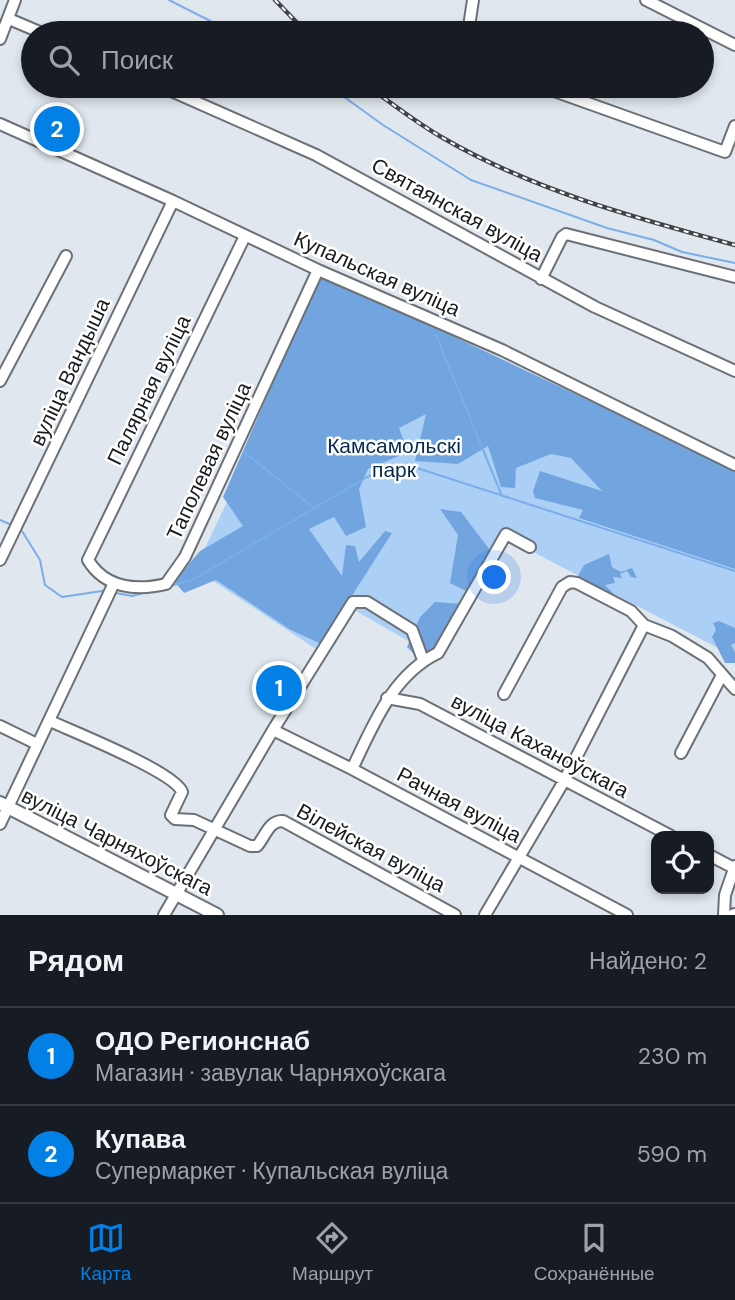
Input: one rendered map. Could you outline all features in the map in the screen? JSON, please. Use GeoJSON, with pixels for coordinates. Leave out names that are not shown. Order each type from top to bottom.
{"type":"FeatureCollection","features":[{"type":"Feature","properties":{"kind":"main road","name":"вуліца Чарняхоўскага"},"geometry":{"type":"LineString","coordinates":[[4,805],[217,915]]}},
{"type":"Feature","properties":{"kind":"street"},"geometry":{"type":"LineString","coordinates":[[0,39],[15,0]]}},
{"type":"Feature","properties":{"kind":"street"},"geometry":{"type":"LineString","coordinates":[[470,21],[473,0]]}},
{"type":"Feature","properties":{"kind":"street"},"geometry":{"type":"LineString","coordinates":[[646,0],[688,21]]}},
{"type":"Feature","properties":{"kind":"street"},"geometry":{"type":"LineString","coordinates":[[9,19],[21,24]]}},
{"type":"Feature","properties":{"kind":"street"},"geometry":{"type":"LineString","coordinates":[[714,34],[735,45]]}},
{"type":"Feature","properties":{"kind":"street","name":"Святаянская вуліца"},"geometry":{"type":"LineString","coordinates":[[187,98],[316,155],[595,307],[735,371]]}},
{"type":"Feature","properties":{"kind":"street"},"geometry":{"type":"LineString","coordinates":[[574,98],[725,152],[735,127]]}},
{"type":"Feature","properties":{"kind":"street","name":"Купальская вуліца"},"geometry":{"type":"LineString","coordinates":[[0,124],[173,201],[318,270],[502,350],[735,465]]}},
{"type":"Feature","properties":{"kind":"street","name":"вуліца Вандыша"},"geometry":{"type":"LineString","coordinates":[[0,560],[173,201]]}},
{"type":"Feature","properties":{"kind":"street"},"geometry":{"type":"LineString","coordinates":[[541,279],[566,234],[735,277]]}},
{"type":"Feature","properties":{"kind":"street","name":"Палярная вуліца"},"geometry":{"type":"LineString","coordinates":[[114,583],[95,572],[88,560],[246,236]]}},
{"type":"Feature","properties":{"kind":"street"},"geometry":{"type":"LineString","coordinates":[[0,381],[66,256]]}},
{"type":"Feature","properties":{"kind":"street","name":"Таполевая вуліца"},"geometry":{"type":"LineString","coordinates":[[114,583],[144,589],[166,584],[186,557],[318,270]]}},
{"type":"Feature","properties":{"kind":"street"},"geometry":{"type":"LineString","coordinates":[[0,350],[12,356]]}},
{"type":"Feature","properties":{"kind":"street"},"geometry":{"type":"LineString","coordinates":[[352,769],[387,698],[423,660],[438,653],[506,534],[530,547]]}},
{"type":"Feature","properties":{"kind":"street"},"geometry":{"type":"LineString","coordinates":[[505,694],[562,587],[570,582],[577,583],[631,611],[644,625],[672,636],[708,658],[735,689]]}},
{"type":"Feature","properties":{"kind":"street"},"geometry":{"type":"LineString","coordinates":[[0,824],[4,805],[50,721],[114,583]]}},
{"type":"Feature","properties":{"kind":"street"},"geometry":{"type":"LineString","coordinates":[[164,915],[273,730],[353,602],[367,602],[412,630],[423,660]]}},
{"type":"Feature","properties":{"kind":"street"},"geometry":{"type":"LineString","coordinates":[[485,915],[564,781],[644,625]]}},
{"type":"Feature","properties":{"kind":"street"},"geometry":{"type":"LineString","coordinates":[[681,753],[722,675]]}},
{"type":"Feature","properties":{"kind":"street","name":"вуліца Каханоўскага"},"geometry":{"type":"LineString","coordinates":[[387,698],[420,704],[661,831]]}},
{"type":"Feature","properties":{"kind":"street","name":"Вілейская вуліца"},"geometry":{"type":"LineString","coordinates":[[50,721],[173,780],[182,792],[172,815],[175,820],[194,820],[250,846],[257,846],[272,824],[283,821],[455,915]]}},
{"type":"Feature","properties":{"kind":"street"},"geometry":{"type":"LineString","coordinates":[[0,726],[37,744]]}},
{"type":"Feature","properties":{"kind":"street","name":"Рачная вуліца"},"geometry":{"type":"LineString","coordinates":[[273,730],[627,915]]}},
{"type":"Feature","properties":{"kind":"street"},"geometry":{"type":"LineString","coordinates":[[714,857],[734,867],[725,895],[724,915]]}},
{"type":"Feature","properties":{"kind":"green space","name":"Камсамольскі парк"},"geometry":{"type":"Polygon","coordinates":[[[333,280],[735,474],[735,663],[724,651],[502,536],[431,654],[351,608],[322,653],[195,569],[333,280]]]}},
{"type":"Feature","properties":{"kind":"shaded area","name":"Камсамольскі парк"},"geometry":{"type":"Polygon","coordinates":[[[325,276],[735,469],[735,569],[579,518],[583,510],[535,498],[533,491],[540,471],[602,491],[571,458],[551,454],[516,468],[515,488],[501,487],[488,446],[458,464],[415,461],[426,414],[399,428],[408,452],[368,469],[359,489],[366,527],[346,536],[334,517],[309,529],[342,576],[346,545],[355,546],[359,562],[385,531],[392,533],[321,644],[289,629],[216,580],[184,593],[174,581],[200,551],[243,526],[223,497],[318,279],[325,276]]]}},
{"type":"Feature","properties":{"kind":"shaded area"},"geometry":{"type":"Polygon","coordinates":[[[440,509],[461,512],[493,554],[470,593],[450,583],[458,535],[440,509]]]}},
{"type":"Feature","properties":{"kind":"shaded area"},"geometry":{"type":"Polygon","coordinates":[[[609,554],[612,567],[621,572],[632,568],[637,578],[631,577],[627,571],[620,574],[622,578],[613,577],[615,583],[605,585],[615,595],[612,598],[577,578],[584,565],[609,554]]]}},
{"type":"Feature","properties":{"kind":"shaded area"},"geometry":{"type":"Polygon","coordinates":[[[435,602],[464,604],[439,647],[416,656],[407,647],[420,617],[435,602]]]}},
{"type":"Feature","properties":{"kind":"shaded area"},"geometry":{"type":"Polygon","coordinates":[[[719,621],[735,628],[735,643],[731,645],[735,652],[735,663],[725,663],[712,637],[716,630],[713,623],[719,621]]]}},
{"type":"Feature","properties":{"kind":"waterway"},"geometry":{"type":"LineString","coordinates":[[169,0],[210,21]]}},
{"type":"Feature","properties":{"kind":"waterway"},"geometry":{"type":"LineString","coordinates":[[346,98],[383,125],[471,180],[607,228],[654,240],[682,252],[735,263]]}},
{"type":"Feature","properties":{"kind":"waterway"},"geometry":{"type":"LineString","coordinates":[[436,335],[502,496]]}},
{"type":"Feature","properties":{"kind":"waterway"},"geometry":{"type":"LineString","coordinates":[[244,452],[314,508]]}},
{"type":"Feature","properties":{"kind":"waterway"},"geometry":{"type":"LineString","coordinates":[[170,586],[194,579],[367,477],[386,470],[417,468],[735,571]]}},
{"type":"Feature","properties":{"kind":"waterway"},"geometry":{"type":"LineString","coordinates":[[0,520],[12,525]]}},
{"type":"Feature","properties":{"kind":"waterway"},"geometry":{"type":"LineString","coordinates":[[22,531],[40,560],[45,585],[62,597],[102,591]]}},
{"type":"Feature","properties":{"kind":"waterway"},"geometry":{"type":"LineString","coordinates":[[116,593],[132,596],[148,592]]}},
{"type":"Feature","properties":{"kind":"railway"},"geometry":{"type":"LineString","coordinates":[[275,0],[295,21]]}},
{"type":"Feature","properties":{"kind":"railway"},"geometry":{"type":"LineString","coordinates":[[384,98],[433,132],[513,173],[585,201],[735,245]]}},
{"type":"Feature","properties":{"kind":"place","name":"Купава"},"geometry":{"type":"Point","coordinates":[57,129]}},
{"type":"Feature","properties":{"kind":"place","name":"ОДО Регионснаб"},"geometry":{"type":"Point","coordinates":[279,688]}}]}
